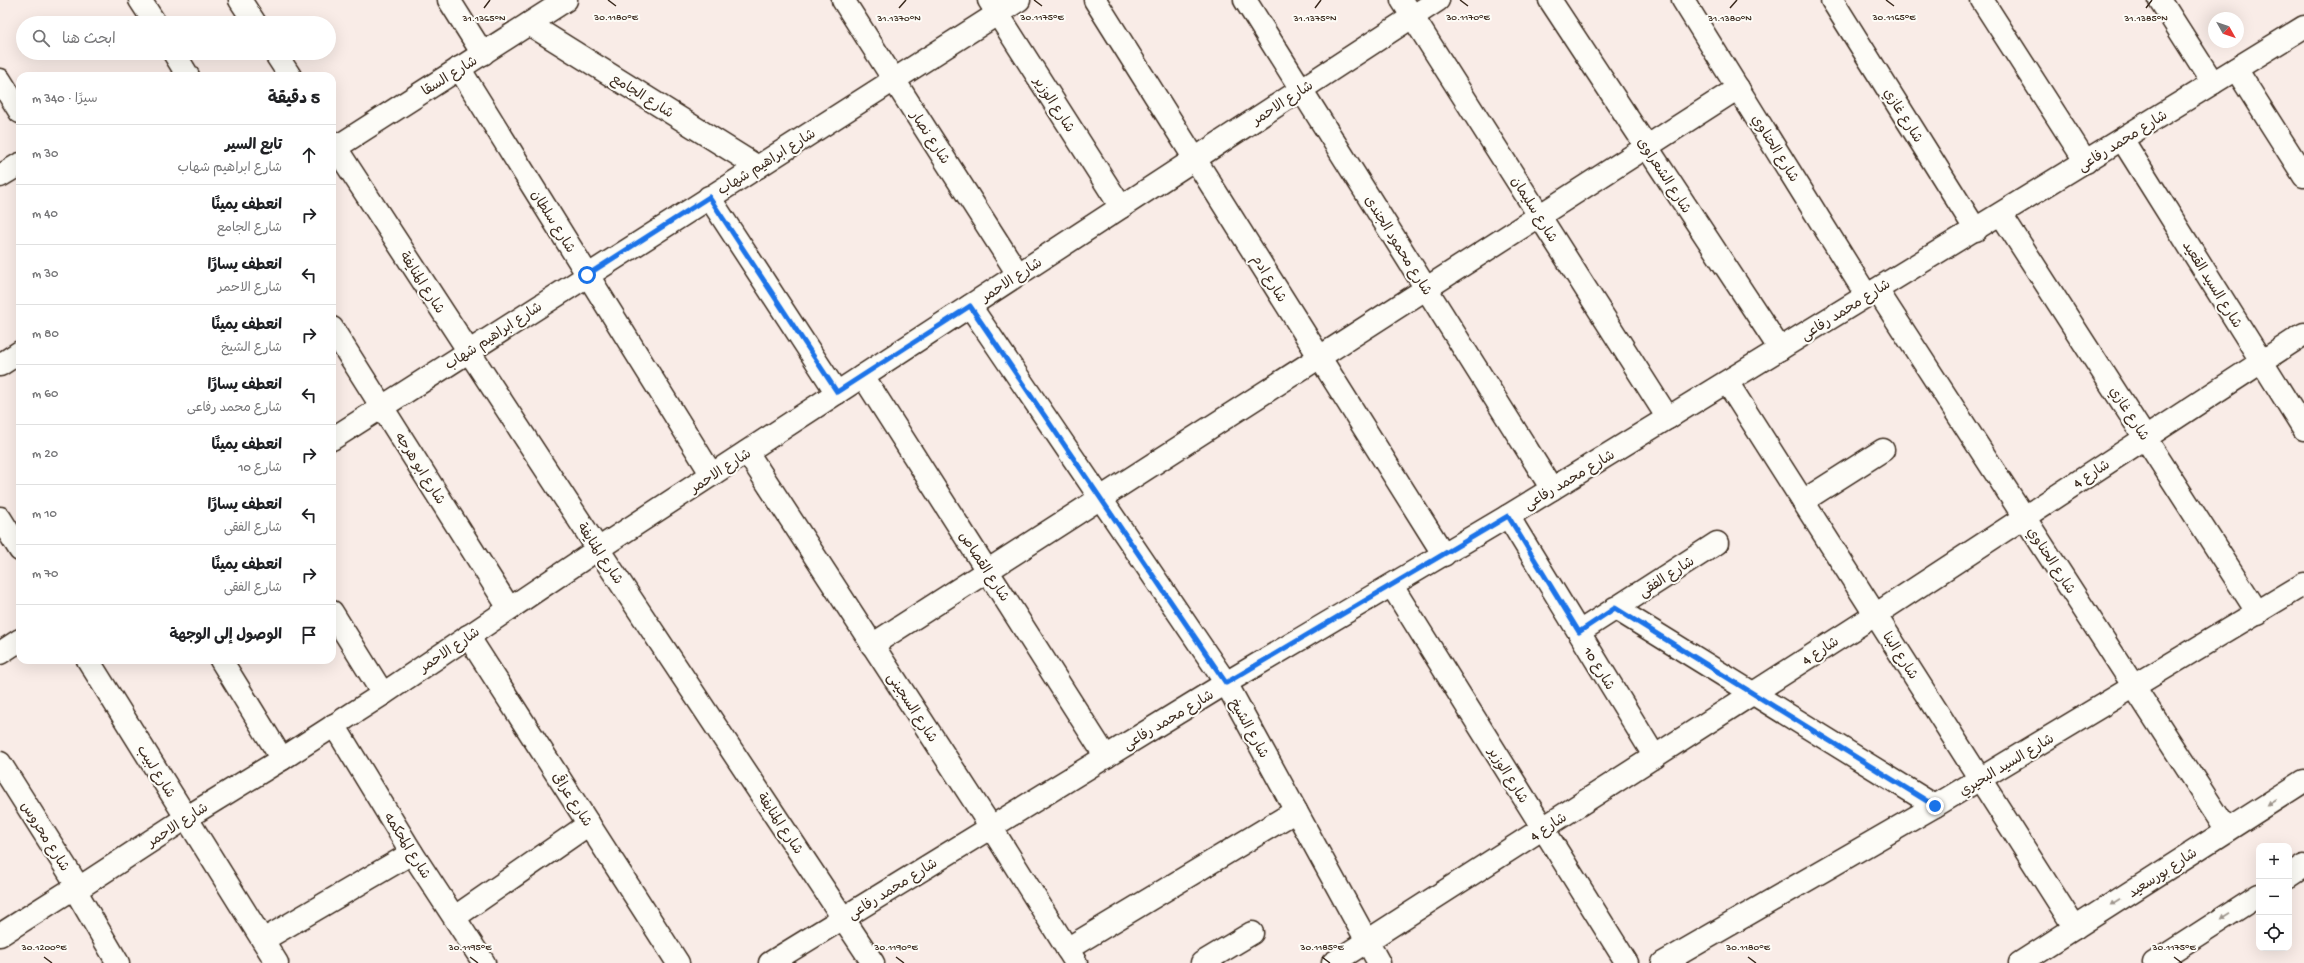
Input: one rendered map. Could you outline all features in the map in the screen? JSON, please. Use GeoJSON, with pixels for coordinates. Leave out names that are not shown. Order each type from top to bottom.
{"type":"FeatureCollection","features":[{"type":"Feature","properties":{"kind":"street"},"geometry":{"type":"LineString","coordinates":[[140,0],[150,16]]}},
{"type":"Feature","properties":{"kind":"street"},"geometry":{"type":"LineString","coordinates":[[240,0],[250,16]]}},
{"type":"Feature","properties":{"kind":"street"},"geometry":{"type":"LineString","coordinates":[[449,0],[483,54]]}},
{"type":"Feature","properties":{"kind":"street","name":"شارع نصار"},"geometry":{"type":"LineString","coordinates":[[843,0],[1018,274]]}},
{"type":"Feature","properties":{"kind":"street","name":"شارع ابراهيم شهاب"},"geometry":{"type":"LineString","coordinates":[[336,436],[894,80],[993,7],[1019,0]]}},
{"type":"Feature","properties":{"kind":"street","name":"شارع ادم"},"geometry":{"type":"LineString","coordinates":[[1096,0],[1444,555]]}},
{"type":"Feature","properties":{"kind":"street","name":"شارع محمود الجندى"},"geometry":{"type":"LineString","coordinates":[[1245,0],[1552,489]]}},
{"type":"Feature","properties":{"kind":"street","name":"شارع الاحمر"},"geometry":{"type":"LineString","coordinates":[[0,935],[282,759],[383,694],[509,608],[1301,89],[1408,8],[1438,0]]}},
{"type":"Feature","properties":{"kind":"street","name":"شارع الشعراوى"},"geometry":{"type":"LineString","coordinates":[[1550,0],[1780,350]]}},
{"type":"Feature","properties":{"kind":"street","name":"شارع الحناوي"},"geometry":{"type":"LineString","coordinates":[[1683,0],[1738,88],[1872,293],[2024,517],[2227,830]]}},
{"type":"Feature","properties":{"kind":"street","name":"شارع غازي"},"geometry":{"type":"LineString","coordinates":[[1832,0],[1976,230]]}},
{"type":"Feature","properties":{"kind":"street"},"geometry":{"type":"LineString","coordinates":[[1982,0],[2086,162]]}},
{"type":"Feature","properties":{"kind":"street"},"geometry":{"type":"LineString","coordinates":[[2160,0],[2213,83]]}},
{"type":"Feature","properties":{"kind":"street","name":"شارع السقا"},"geometry":{"type":"LineString","coordinates":[[336,144],[483,54],[529,24],[556,3]]}},
{"type":"Feature","properties":{"kind":"street","name":"شارع الوزير"},"geometry":{"type":"LineString","coordinates":[[993,7],[1121,207]]}},
{"type":"Feature","properties":{"kind":"street","name":"شارع سليمان"},"geometry":{"type":"LineString","coordinates":[[1408,8],[1668,418]]}},
{"type":"Feature","properties":{"kind":"street","name":"شارع الجامع"},"geometry":{"type":"LineString","coordinates":[[529,24],[758,167]]}},
{"type":"Feature","properties":{"kind":"street","name":"شارع محمد رفاعى"},"geometry":{"type":"LineString","coordinates":[[773,962],[1226,683],[1444,555],[1780,350],[2304,27]]}},
{"type":"Feature","properties":{"kind":"street"},"geometry":{"type":"LineString","coordinates":[[178,60],[186,72]]}},
{"type":"Feature","properties":{"kind":"street"},"geometry":{"type":"LineString","coordinates":[[280,60],[287,72]]}},
{"type":"Feature","properties":{"kind":"street","name":"شارع سلطان"},"geometry":{"type":"LineString","coordinates":[[459,68],[712,475]]}},
{"type":"Feature","properties":{"kind":"street"},"geometry":{"type":"LineString","coordinates":[[2236,69],[2304,176]]}},
{"type":"Feature","properties":{"kind":"street"},"geometry":{"type":"LineString","coordinates":[[0,80],[16,106]]}},
{"type":"Feature","properties":{"kind":"street"},"geometry":{"type":"LineString","coordinates":[[872,644],[1738,88]]}},
{"type":"Feature","properties":{"kind":"street","name":"شارع السيد القعيد"},"geometry":{"type":"LineString","coordinates":[[2122,139],[2304,429]]}},
{"type":"Feature","properties":{"kind":"street","name":"شارع المنايفة"},"geometry":{"type":"LineString","coordinates":[[336,151],[598,550],[873,963]]}},
{"type":"Feature","properties":{"kind":"street"},"geometry":{"type":"LineString","coordinates":[[0,176],[16,166]]}},
{"type":"Feature","properties":{"kind":"street"},"geometry":{"type":"LineString","coordinates":[[709,197],[837,392]]}},
{"type":"Feature","properties":{"kind":"street","name":"شارع غازي"},"geometry":{"type":"LineString","coordinates":[[2001,214],[2258,613]]}},
{"type":"Feature","properties":{"kind":"street","name":"شارع الشيخ"},"geometry":{"type":"LineString","coordinates":[[970,306],[1226,683],[1379,963]]}},
{"type":"Feature","properties":{"kind":"street","name":"شارع ابو هرجه"},"geometry":{"type":"LineString","coordinates":[[336,334],[509,608]]}},
{"type":"Feature","properties":{"kind":"street","name":"شارع 4"},"geometry":{"type":"LineString","coordinates":[[1333,963],[1368,942],[1875,615],[2304,334]]}},
{"type":"Feature","properties":{"kind":"street"},"geometry":{"type":"LineString","coordinates":[[0,365],[16,355]]}},
{"type":"Feature","properties":{"kind":"street","name":"شارع القصاص"},"geometry":{"type":"LineString","coordinates":[[863,376],[1106,757]]}},
{"type":"Feature","properties":{"kind":"street","name":"شارع البنا"},"geometry":{"type":"LineString","coordinates":[[1727,382],[2075,928]]}},
{"type":"Feature","properties":{"kind":"street"},"geometry":{"type":"LineString","coordinates":[[1802,501],[1883,450]]}},
{"type":"Feature","properties":{"kind":"street","name":"شارع السجينى"},"geometry":{"type":"LineString","coordinates":[[747,452],[991,827],[1072,956]]}},
{"type":"Feature","properties":{"kind":"street","name":"شارع 10"},"geometry":{"type":"LineString","coordinates":[[1508,516],[1655,757]]}},
{"type":"Feature","properties":{"kind":"street"},"geometry":{"type":"LineString","coordinates":[[0,518],[16,544]]}},
{"type":"Feature","properties":{"kind":"street","name":"شارع الفقى"},"geometry":{"type":"LineString","coordinates":[[1579,632],[1717,543]]}},
{"type":"Feature","properties":{"kind":"street","name":"شارع السيد البحيري"},"geometry":{"type":"LineString","coordinates":[[1663,963],[1935,806],[2304,584]]}},
{"type":"Feature","properties":{"kind":"street","name":"شارع الوزير"},"geometry":{"type":"LineString","coordinates":[[1392,586],[1627,963]]}},
{"type":"Feature","properties":{"kind":"street"},"geometry":{"type":"LineString","coordinates":[[1615,608],[1935,806]]}},
{"type":"Feature","properties":{"kind":"street"},"geometry":{"type":"LineString","coordinates":[[336,618],[383,694]]}},
{"type":"Feature","properties":{"kind":"street","name":"شارع عراقى"},"geometry":{"type":"LineString","coordinates":[[468,636],[678,963]]}},
{"type":"Feature","properties":{"kind":"street"},"geometry":{"type":"LineString","coordinates":[[0,653],[16,643]]}},
{"type":"Feature","properties":{"kind":"street","name":"شارع لبيب"},"geometry":{"type":"LineString","coordinates":[[90,664],[277,963]]}},
{"type":"Feature","properties":{"kind":"street"},"geometry":{"type":"LineString","coordinates":[[223,664],[282,759]]}},
{"type":"Feature","properties":{"kind":"street","name":"شارع المحكمه"},"geometry":{"type":"LineString","coordinates":[[334,725],[412,853],[484,963]]}},
{"type":"Feature","properties":{"kind":"street","name":"شارع محروس"},"geometry":{"type":"LineString","coordinates":[[0,763],[76,888],[118,963]]}},
{"type":"Feature","properties":{"kind":"street","name":"شارع بورسعيد"},"geometry":{"type":"LineString","coordinates":[[2020,963],[2304,781]]}},
{"type":"Feature","properties":{"kind":"street"},"geometry":{"type":"LineString","coordinates":[[1072,956],[1296,811]]}},
{"type":"Feature","properties":{"kind":"street"},"geometry":{"type":"LineString","coordinates":[[455,917],[589,824]]}},
{"type":"Feature","properties":{"kind":"street"},"geometry":{"type":"LineString","coordinates":[[263,940],[412,853]]}},
{"type":"Feature","properties":{"kind":"street"},"geometry":{"type":"LineString","coordinates":[[2292,874],[2304,866]]}},
{"type":"Feature","properties":{"kind":"street"},"geometry":{"type":"LineString","coordinates":[[2154,963],[2256,897]]}},
{"type":"Feature","properties":{"kind":"street"},"geometry":{"type":"LineString","coordinates":[[1202,963],[1252,933]]}},
{"type":"Feature","properties":{"kind":"route"},"geometry":{"type":"LineString","coordinates":[[587,275],[709,197],[837,392],[970,306],[1226,683],[1508,516],[1579,632],[1615,608],[1935,806]]}}]}
